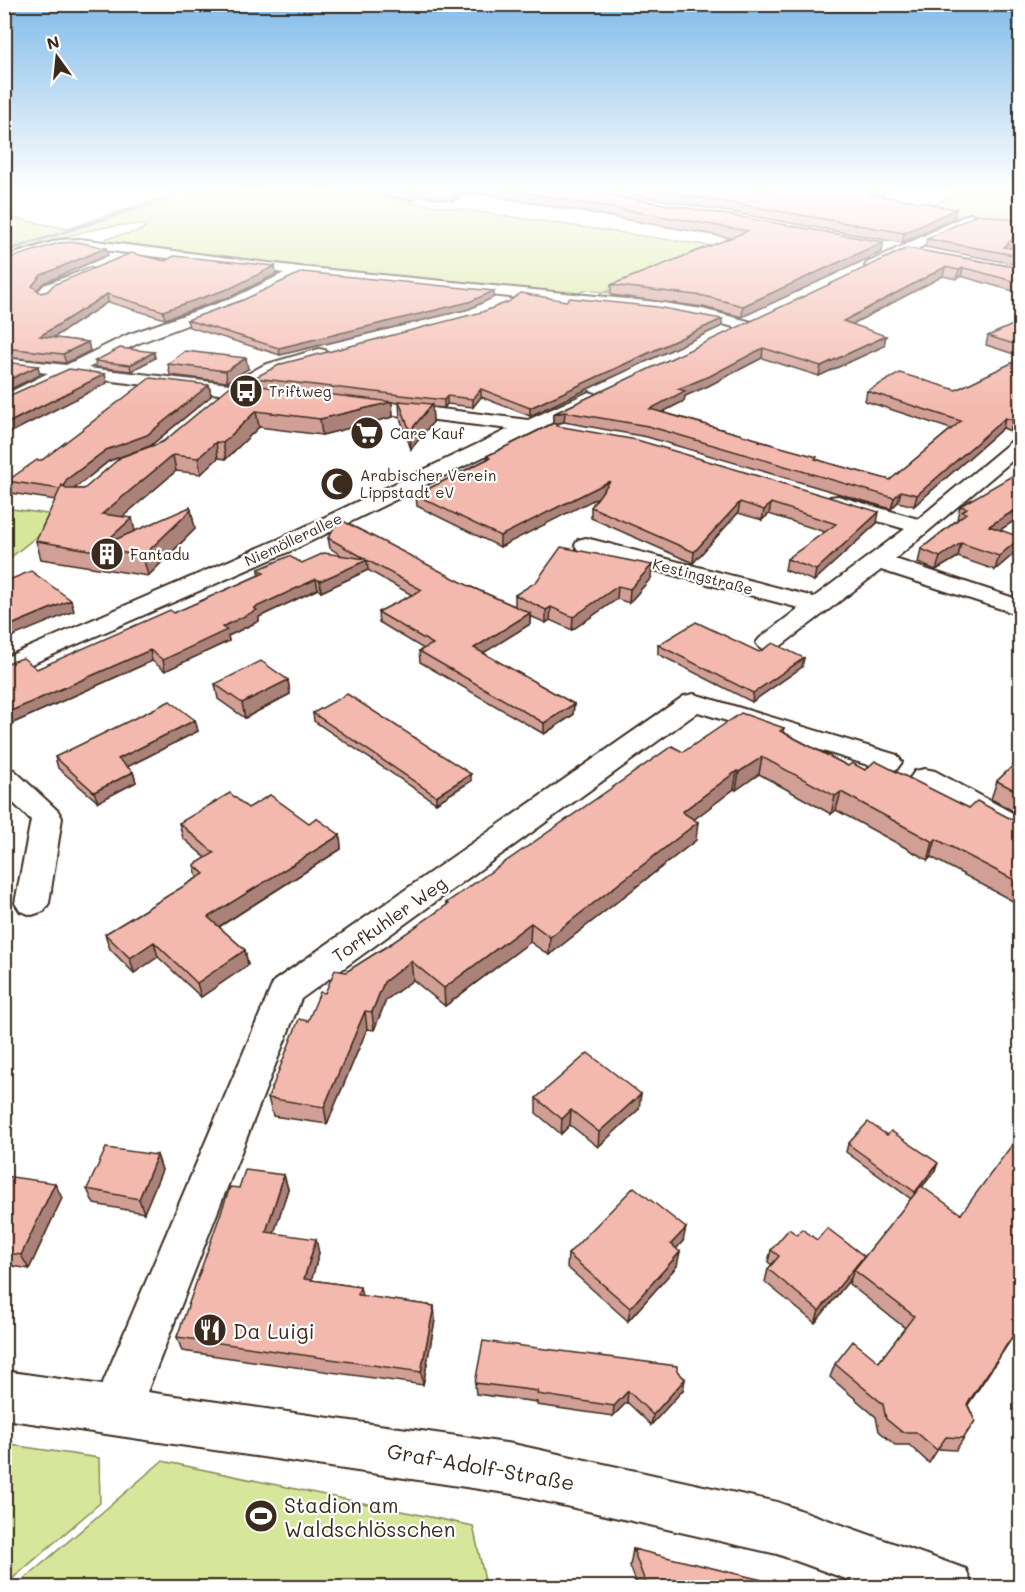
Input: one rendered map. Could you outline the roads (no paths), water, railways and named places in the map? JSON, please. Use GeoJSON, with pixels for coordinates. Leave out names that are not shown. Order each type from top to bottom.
{"type":"FeatureCollection","features":[{"type":"Feature","properties":{"kind":"street"},"geometry":{"type":"LineString","coordinates":[[44,294],[49,288],[110,263]]}},
{"type":"Feature","properties":{"kind":"street"},"geometry":{"type":"LineString","coordinates":[[241,263],[515,294],[657,307],[752,323],[724,335]]}},
{"type":"Feature","properties":{"kind":"street"},"geometry":{"type":"LineString","coordinates":[[862,271],[877,263]]}},
{"type":"Feature","properties":{"kind":"street"},"geometry":{"type":"LineString","coordinates":[[4,402],[134,339],[238,301],[300,271]]}},
{"type":"Feature","properties":{"kind":"street"},"geometry":{"type":"LineString","coordinates":[[492,308],[515,294]]}},
{"type":"Feature","properties":{"kind":"street"},"geometry":{"type":"LineString","coordinates":[[216,404],[250,377],[275,365],[331,351]]}},
{"type":"Feature","properties":{"kind":"street"},"geometry":{"type":"LineString","coordinates":[[4,363],[280,396]]}},
{"type":"Feature","properties":{"kind":"street","name":"Niemöllerallee"},"geometry":{"type":"LineString","coordinates":[[4,668],[287,544],[605,391]]}},
{"type":"Feature","properties":{"kind":"street"},"geometry":{"type":"LineString","coordinates":[[337,402],[529,426]]}},
{"type":"Feature","properties":{"kind":"street"},"geometry":{"type":"LineString","coordinates":[[769,643],[922,527],[1020,444]]}},
{"type":"Feature","properties":{"kind":"street"},"geometry":{"type":"LineString","coordinates":[[820,497],[922,527]]}},
{"type":"Feature","properties":{"kind":"street","name":"Kestingstraße"},"geometry":{"type":"LineString","coordinates":[[586,545],[820,606]]}},
{"type":"Feature","properties":{"kind":"street"},"geometry":{"type":"LineString","coordinates":[[879,561],[1020,608]]}},
{"type":"Feature","properties":{"kind":"street","name":"Torfkuhler Weg"},"geometry":{"type":"LineString","coordinates":[[116,1409],[287,991],[694,702],[887,762]]}},
{"type":"Feature","properties":{"kind":"street"},"geometry":{"type":"LineString","coordinates":[[4,777],[47,818],[32,903]]}},
{"type":"Feature","properties":{"kind":"street"},"geometry":{"type":"LineString","coordinates":[[925,778],[1020,830]]}},
{"type":"Feature","properties":{"kind":"street","name":"Graf-Adolf-Straße"},"geometry":{"type":"LineString","coordinates":[[4,1395],[116,1409],[513,1469],[777,1528],[947,1587]]}},
{"type":"Feature","properties":{"kind":"place","name":"Triftweg"},"geometry":{"type":"Point","coordinates":[246,391]}},
{"type":"Feature","properties":{"kind":"place","name":"Care Kauf"},"geometry":{"type":"Point","coordinates":[367,433]}},
{"type":"Feature","properties":{"kind":"place","name":"Arabischer Verein Lippstadt eV"},"geometry":{"type":"Point","coordinates":[337,484]}},
{"type":"Feature","properties":{"kind":"place","name":"Fantadu"},"geometry":{"type":"Point","coordinates":[107,554]}},
{"type":"Feature","properties":{"kind":"place","name":"Da Luigi"},"geometry":{"type":"Point","coordinates":[210,1330]}},
{"type":"Feature","properties":{"kind":"place","name":"Stadion am Waldschlösschen"},"geometry":{"type":"Point","coordinates":[261,1516]}}]}
